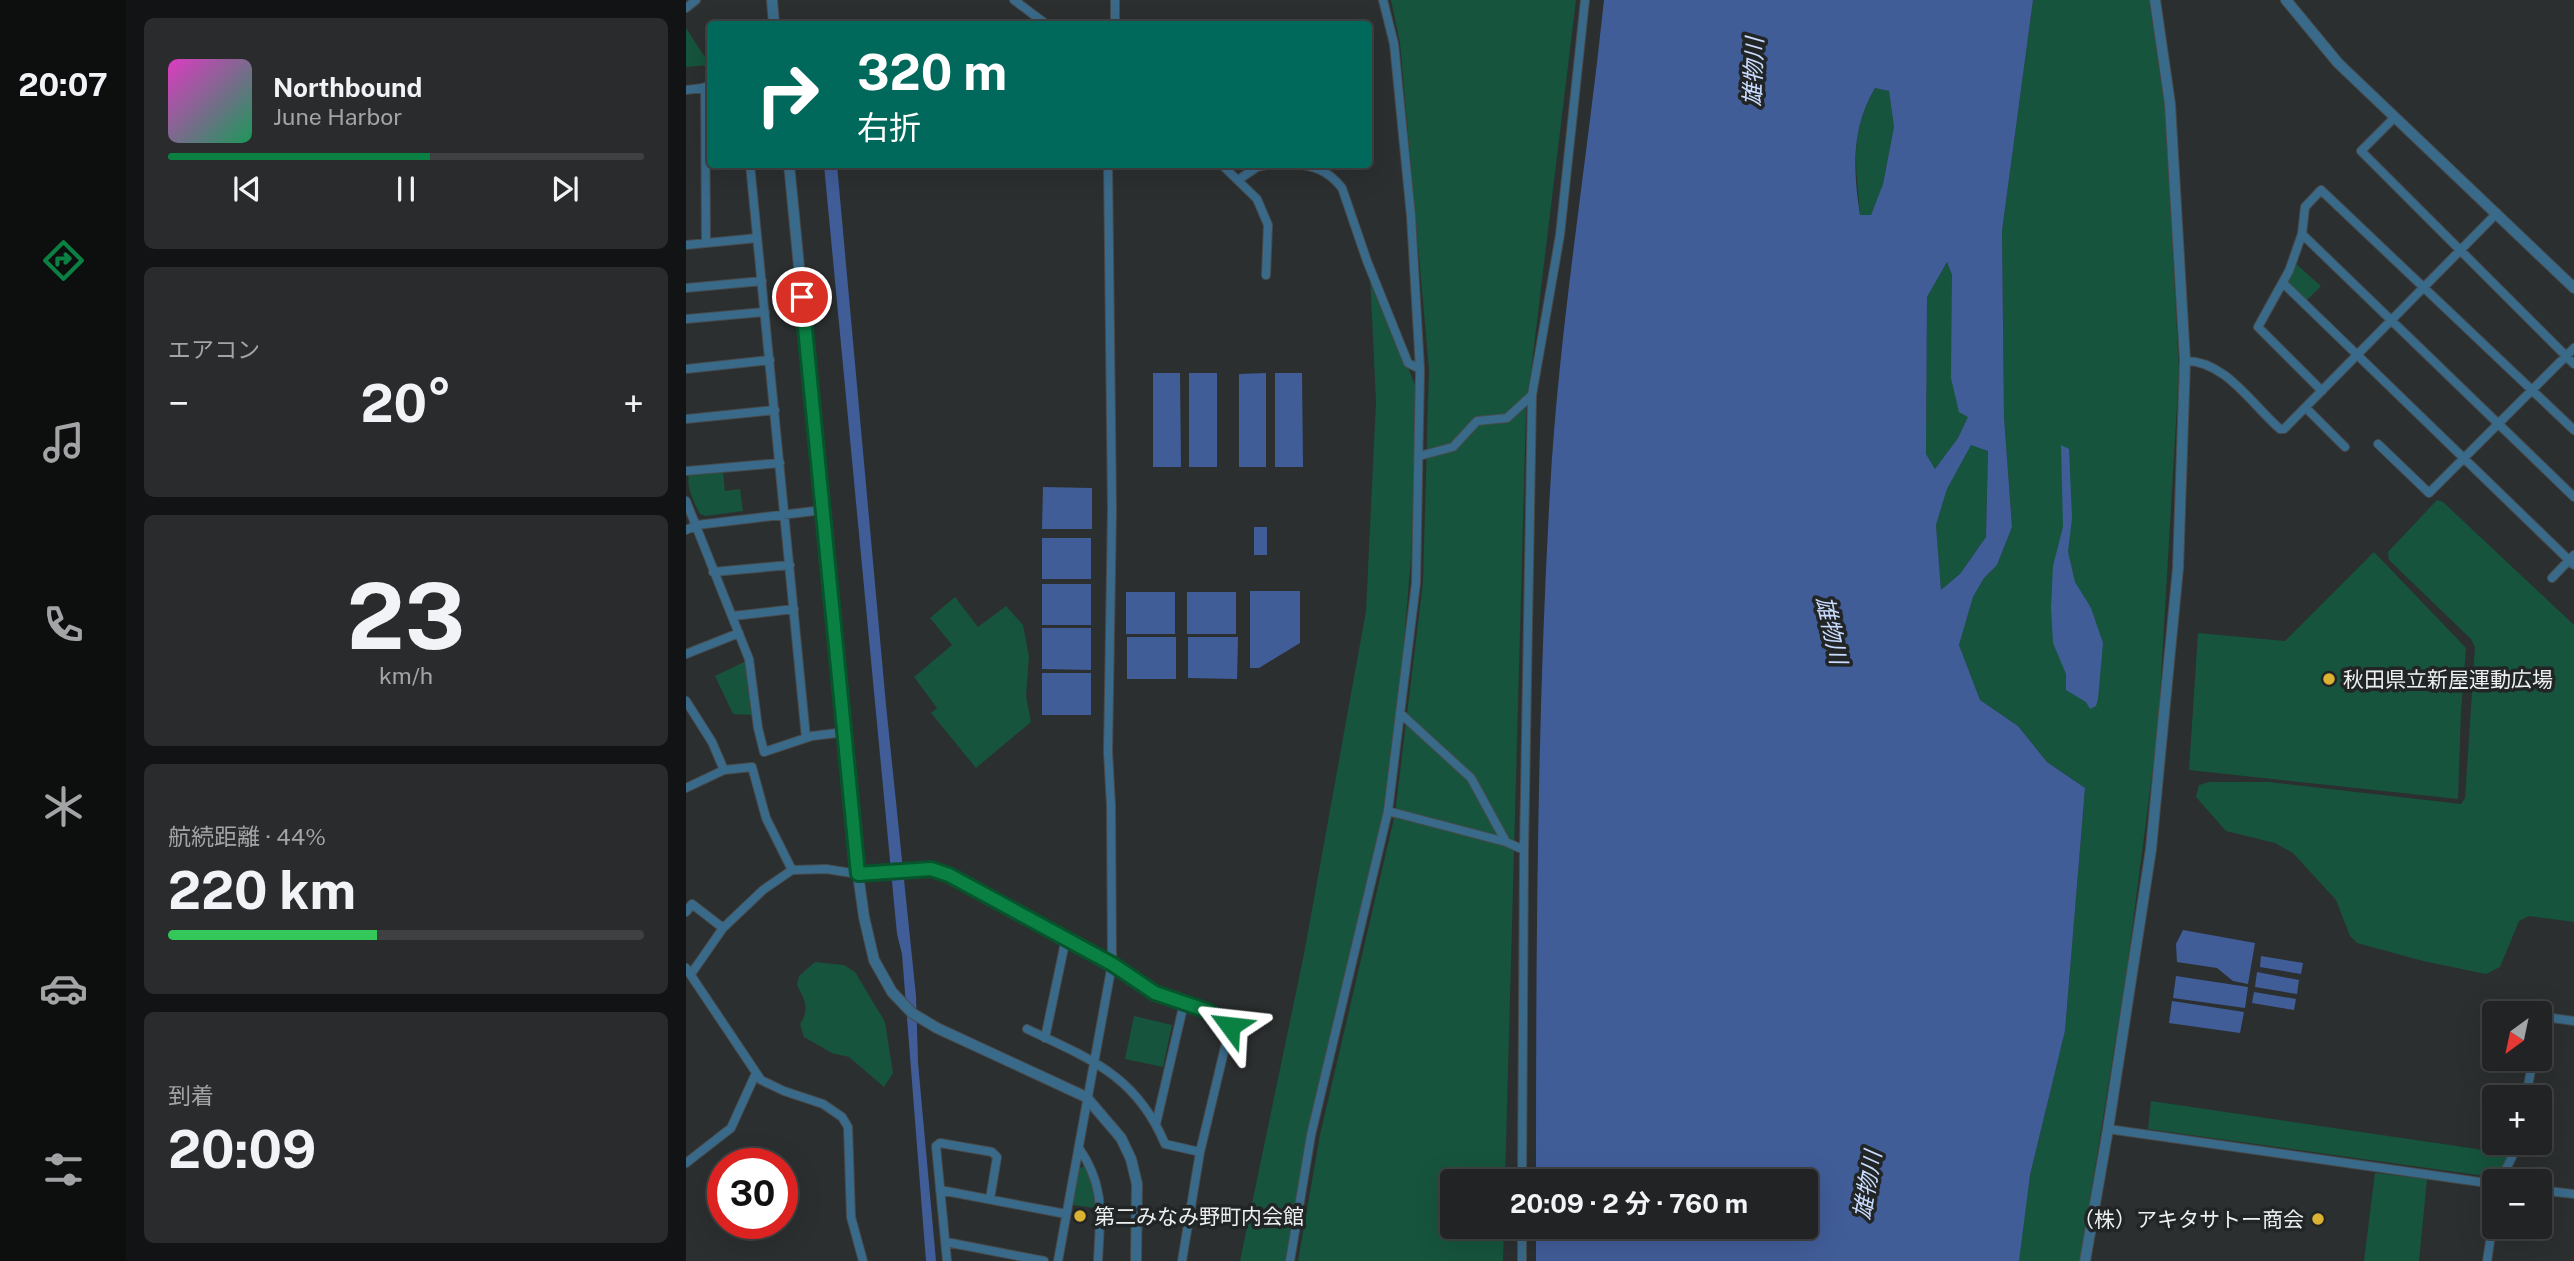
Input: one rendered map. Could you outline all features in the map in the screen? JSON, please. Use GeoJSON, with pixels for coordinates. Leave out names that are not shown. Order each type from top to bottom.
{"type":"FeatureCollection","features":[{"type":"Feature","properties":{"kind":"street"},"geometry":{"type":"LineString","coordinates":[[686,8],[696,0]]}},
{"type":"Feature","properties":{"kind":"street"},"geometry":{"type":"LineString","coordinates":[[772,0],[775,21]]}},
{"type":"Feature","properties":{"kind":"street"},"geometry":{"type":"LineString","coordinates":[[1014,0],[1042,21]]}},
{"type":"Feature","properties":{"kind":"street"},"geometry":{"type":"LineString","coordinates":[[1115,0],[1115,21]]}},
{"type":"Feature","properties":{"kind":"street"},"geometry":{"type":"LineString","coordinates":[[1290,1261],[1311,1135],[1388,811],[1416,583],[1420,369],[1411,216],[1394,44],[1383,0]]}},
{"type":"Feature","properties":{"kind":"street"},"geometry":{"type":"LineString","coordinates":[[1522,1169],[1524,850],[1532,395],[1560,235],[1586,0]]}},
{"type":"Feature","properties":{"kind":"street"},"geometry":{"type":"LineString","coordinates":[[2085,1261],[2151,849],[2178,568],[2185,361],[2170,104],[2155,0]]}},
{"type":"Feature","properties":{"kind":"street"},"geometry":{"type":"LineString","coordinates":[[2286,0],[2338,63],[2574,289]]}},
{"type":"Feature","properties":{"kind":"street"},"geometry":{"type":"LineString","coordinates":[[686,90],[707,87]]}},
{"type":"Feature","properties":{"kind":"street"},"geometry":{"type":"LineString","coordinates":[[2395,117],[2361,151],[2574,364]]}},
{"type":"Feature","properties":{"kind":"street"},"geometry":{"type":"LineString","coordinates":[[706,243],[707,165]]}},
{"type":"Feature","properties":{"kind":"street"},"geometry":{"type":"LineString","coordinates":[[750,168],[806,738]]}},
{"type":"Feature","properties":{"kind":"street"},"geometry":{"type":"LineString","coordinates":[[789,168],[858,874],[874,960],[892,992],[912,1013],[937,1028],[1086,1097],[1121,1138],[1131,1159],[1137,1184],[1136,1261]]}},
{"type":"Feature","properties":{"kind":"street"},"geometry":{"type":"LineString","coordinates":[[1058,1261],[1112,964],[1108,752],[1112,498],[1108,168]]}},
{"type":"Feature","properties":{"kind":"street"},"geometry":{"type":"LineString","coordinates":[[1225,168],[1257,199],[1268,225],[1266,275]]}},
{"type":"Feature","properties":{"kind":"street"},"geometry":{"type":"LineString","coordinates":[[1238,180],[1256,168]]}},
{"type":"Feature","properties":{"kind":"street"},"geometry":{"type":"LineString","coordinates":[[1320,168],[1335,178],[1342,188],[1367,261],[1408,363],[1420,369]]}},
{"type":"Feature","properties":{"kind":"street"},"geometry":{"type":"LineString","coordinates":[[2322,391],[2258,327],[2283,283],[2302,234],[2305,207],[2321,190],[2574,430]]}},
{"type":"Feature","properties":{"kind":"street"},"geometry":{"type":"LineString","coordinates":[[2185,361],[2197,361],[2223,374],[2280,429],[2287,427],[2497,213]]}},
{"type":"Feature","properties":{"kind":"street"},"geometry":{"type":"LineString","coordinates":[[2302,234],[2574,497]]}},
{"type":"Feature","properties":{"kind":"street"},"geometry":{"type":"LineString","coordinates":[[686,245],[757,238]]}},
{"type":"Feature","properties":{"kind":"street"},"geometry":{"type":"LineString","coordinates":[[686,288],[762,281]]}},
{"type":"Feature","properties":{"kind":"street"},"geometry":{"type":"LineString","coordinates":[[2283,283],[2463,459],[2572,560],[2552,578]]}},
{"type":"Feature","properties":{"kind":"street"},"geometry":{"type":"LineString","coordinates":[[686,319],[765,312]]}},
{"type":"Feature","properties":{"kind":"street"},"geometry":{"type":"LineString","coordinates":[[2378,444],[2429,493],[2574,348]]}},
{"type":"Feature","properties":{"kind":"street"},"geometry":{"type":"LineString","coordinates":[[686,369],[770,360]]}},
{"type":"Feature","properties":{"kind":"street"},"geometry":{"type":"LineString","coordinates":[[1419,456],[1453,447],[1477,421],[1507,418],[1532,395]]}},
{"type":"Feature","properties":{"kind":"street"},"geometry":{"type":"LineString","coordinates":[[2306,408],[2345,447]]}},
{"type":"Feature","properties":{"kind":"street"},"geometry":{"type":"LineString","coordinates":[[686,419],[775,410]]}},
{"type":"Feature","properties":{"kind":"street"},"geometry":{"type":"LineString","coordinates":[[686,471],[780,463]]}},
{"type":"Feature","properties":{"kind":"street"},"geometry":{"type":"LineString","coordinates":[[686,501],[750,659],[758,728],[764,752],[806,738],[845,732]]}},
{"type":"Feature","properties":{"kind":"street"},"geometry":{"type":"LineString","coordinates":[[686,530],[697,525],[823,510]]}},
{"type":"Feature","properties":{"kind":"street"},"geometry":{"type":"LineString","coordinates":[[713,572],[790,565]]}},
{"type":"Feature","properties":{"kind":"street"},"geometry":{"type":"LineString","coordinates":[[733,616],[794,609]]}},
{"type":"Feature","properties":{"kind":"street"},"geometry":{"type":"LineString","coordinates":[[686,654],[739,633]]}},
{"type":"Feature","properties":{"kind":"street"},"geometry":{"type":"LineString","coordinates":[[686,701],[712,742],[724,770]]}},
{"type":"Feature","properties":{"kind":"street"},"geometry":{"type":"LineString","coordinates":[[1400,713],[1471,778],[1506,842]]}},
{"type":"Feature","properties":{"kind":"street"},"geometry":{"type":"LineString","coordinates":[[686,788],[724,770],[752,767],[766,818],[792,870]]}},
{"type":"Feature","properties":{"kind":"street"},"geometry":{"type":"LineString","coordinates":[[1388,811],[1506,842],[1524,850]]}},
{"type":"Feature","properties":{"kind":"street"},"geometry":{"type":"LineString","coordinates":[[863,1261],[851,1217],[848,1127],[842,1117],[823,1104],[767,1084],[756,1073],[688,971],[723,928],[763,890],[792,870],[826,869],[858,874],[931,869],[949,875],[1112,964],[1155,993],[1208,1011],[1230,1026],[1200,1152],[1182,1261]]}},
{"type":"Feature","properties":{"kind":"street"},"geometry":{"type":"LineString","coordinates":[[686,912],[692,904],[723,928]]}},
{"type":"Feature","properties":{"kind":"street"},"geometry":{"type":"LineString","coordinates":[[1045,1038],[1066,938]]}},
{"type":"Feature","properties":{"kind":"street"},"geometry":{"type":"LineString","coordinates":[[1156,1124],[1184,1003]]}},
{"type":"Feature","properties":{"kind":"street"},"geometry":{"type":"LineString","coordinates":[[2552,1018],[2574,1021]]}},
{"type":"Feature","properties":{"kind":"street"},"geometry":{"type":"LineString","coordinates":[[1027,1029],[1093,1061],[1130,1088],[1156,1124],[1165,1144],[1200,1152]]}},
{"type":"Feature","properties":{"kind":"street"},"geometry":{"type":"LineString","coordinates":[[686,1163],[731,1128],[756,1073]]}},
{"type":"Feature","properties":{"kind":"street"},"geometry":{"type":"LineString","coordinates":[[2108,1129],[2482,1182]]}},
{"type":"Feature","properties":{"kind":"street"},"geometry":{"type":"LineString","coordinates":[[947,1261],[936,1146],[940,1143],[992,1152],[997,1157],[990,1199]]}},
{"type":"Feature","properties":{"kind":"street"},"geometry":{"type":"LineString","coordinates":[[1079,1148],[1092,1167],[1101,1199],[1098,1261]]}},
{"type":"Feature","properties":{"kind":"street"},"geometry":{"type":"LineString","coordinates":[[940,1190],[1066,1214]]}},
{"type":"Feature","properties":{"kind":"street"},"geometry":{"type":"LineString","coordinates":[[2552,1191],[2574,1194]]}},
{"type":"Feature","properties":{"kind":"street"},"geometry":{"type":"LineString","coordinates":[[1522,1239],[1522,1261]]}},
{"type":"Feature","properties":{"kind":"street"},"geometry":{"type":"LineString","coordinates":[[2487,1261],[2490,1239]]}},
{"type":"Feature","properties":{"kind":"street"},"geometry":{"type":"LineString","coordinates":[[946,1242],[1045,1261]]}},
{"type":"Feature","properties":{"kind":"green space"},"geometry":{"type":"Polygon","coordinates":[[[1391,0],[1576,0],[1526,412],[1505,1169],[1440,1169],[1440,1239],[1504,1239],[1503,1261],[1298,1261],[1320,1135],[1395,814],[1423,582],[1429,369],[1400,43],[1391,0]]]}},
{"type":"Feature","properties":{"kind":"green space"},"geometry":{"type":"Polygon","coordinates":[[[2033,0],[2149,0],[2165,109],[2179,370],[2158,729],[2127,968],[2080,1261],[2017,1261],[2030,1175],[2065,1031],[2085,788],[2047,762],[2018,726],[1980,700],[1959,645],[1973,597],[1984,578],[1997,565],[2012,527],[2004,417],[2002,231],[2033,0]]]}},
{"type":"Feature","properties":{"kind":"green space"},"geometry":{"type":"Polygon","coordinates":[[[686,28],[707,60],[707,65],[686,67],[686,28]]]}},
{"type":"Feature","properties":{"kind":"green space"},"geometry":{"type":"Polygon","coordinates":[[[1875,88],[1889,91],[1894,127],[1883,184],[1871,215],[1860,215],[1856,150],[1861,120],[1875,88]]]}},
{"type":"Feature","properties":{"kind":"green space"},"geometry":{"type":"Polygon","coordinates":[[[1947,262],[1952,275],[1969,416],[1958,438],[1935,469],[1926,454],[1927,297],[1947,262]]]}},
{"type":"Feature","properties":{"kind":"green space"},"geometry":{"type":"Polygon","coordinates":[[[2295,263],[2321,286],[2307,300],[2287,281],[2295,263]]]}},
{"type":"Feature","properties":{"kind":"green space"},"geometry":{"type":"Polygon","coordinates":[[[1370,274],[1415,385],[1417,414],[1411,557],[1401,679],[1385,810],[1287,1261],[1240,1261],[1304,954],[1366,611],[1376,402],[1370,274]]]}},
{"type":"Feature","properties":{"kind":"green space"},"geometry":{"type":"Polygon","coordinates":[[[1971,444],[1988,450],[1986,537],[1960,574],[1941,591],[1936,525],[1947,489],[1971,444]]]}},
{"type":"Feature","properties":{"kind":"green space"},"geometry":{"type":"Polygon","coordinates":[[[723,472],[725,491],[740,489],[743,511],[706,516],[700,514],[693,500],[689,475],[723,472]]]}},
{"type":"Feature","properties":{"kind":"green space"},"geometry":{"type":"Polygon","coordinates":[[[2437,500],[2443,502],[2574,625],[2574,922],[2529,916],[2519,921],[2500,967],[2486,974],[2357,943],[2350,936],[2336,900],[2293,853],[2275,843],[2226,831],[2196,797],[2199,785],[2210,782],[2269,782],[2461,804],[2465,798],[2475,647],[2471,639],[2389,560],[2388,552],[2437,500]]]}},
{"type":"Feature","properties":{"kind":"green space","name":"秋田県立新屋運動広場"},"geometry":{"type":"Polygon","coordinates":[[[2374,552],[2466,648],[2458,799],[2189,770],[2198,633],[2285,641],[2374,552]]]}},
{"type":"Feature","properties":{"kind":"green space"},"geometry":{"type":"Polygon","coordinates":[[[955,597],[978,627],[1006,606],[1023,625],[1029,657],[1026,696],[1031,722],[976,768],[931,713],[937,708],[914,677],[952,645],[930,618],[955,597]]]}},
{"type":"Feature","properties":{"kind":"green space"},"geometry":{"type":"Polygon","coordinates":[[[746,661],[752,715],[733,714],[715,676],[746,661]]]}},
{"type":"Feature","properties":{"kind":"green space"},"geometry":{"type":"Polygon","coordinates":[[[815,962],[844,965],[855,972],[885,1022],[893,1073],[884,1087],[849,1057],[832,1053],[804,1037],[800,1024],[805,1014],[805,1004],[797,985],[799,976],[815,962]]]}},
{"type":"Feature","properties":{"kind":"green space"},"geometry":{"type":"Polygon","coordinates":[[[1134,1016],[1172,1025],[1163,1067],[1125,1059],[1134,1016]]]}},
{"type":"Feature","properties":{"kind":"green space"},"geometry":{"type":"Polygon","coordinates":[[[2151,1101],[2482,1150],[2482,1155],[2510,1156],[2504,1169],[2482,1169],[2482,1176],[2148,1129],[2151,1101]]]}},
{"type":"Feature","properties":{"kind":"green space"},"geometry":{"type":"Polygon","coordinates":[[[1086,1166],[1095,1195],[1095,1208],[1073,1205],[1079,1168],[1086,1166]]]}},
{"type":"Feature","properties":{"kind":"green space"},"geometry":{"type":"Polygon","coordinates":[[[2375,1173],[2427,1179],[2419,1261],[2364,1261],[2375,1173]]]}},
{"type":"Feature","properties":{"kind":"water","name":"雄物川"},"geometry":{"type":"Polygon","coordinates":[[[1604,0],[2033,0],[2002,231],[2004,417],[2012,527],[1997,565],[1984,578],[1973,597],[1959,645],[1980,700],[2018,726],[2047,762],[2085,788],[2065,1031],[2030,1175],[2019,1261],[1536,1261],[1536,1239],[1818,1239],[1818,1169],[1536,1169],[1537,922],[1546,577],[1554,430],[1604,0]],[[1875,88],[1867,103],[1858,134],[1855,166],[1860,215],[1871,215],[1883,184],[1894,127],[1889,91],[1875,88]],[[1947,262],[1927,297],[1926,454],[1935,469],[1958,438],[1968,417],[1959,412],[1951,378],[1952,275],[1947,262]],[[1971,445],[1947,489],[1936,525],[1941,590],[1960,574],[1986,537],[1988,451],[1971,445]]]}},
{"type":"Feature","properties":{"kind":"water"},"geometry":{"type":"Polygon","coordinates":[[[824,168],[837,168],[886,705],[916,996],[918,1063],[936,1261],[926,1261],[902,954],[897,934],[824,168]]]}},
{"type":"Feature","properties":{"kind":"water"},"geometry":{"type":"Polygon","coordinates":[[[1153,373],[1180,373],[1181,467],[1153,467],[1153,373]]]}},
{"type":"Feature","properties":{"kind":"water"},"geometry":{"type":"Polygon","coordinates":[[[1189,373],[1217,373],[1217,467],[1189,467],[1189,373]]]}},
{"type":"Feature","properties":{"kind":"water"},"geometry":{"type":"Polygon","coordinates":[[[1266,373],[1266,467],[1239,467],[1239,374],[1266,373]]]}},
{"type":"Feature","properties":{"kind":"water"},"geometry":{"type":"Polygon","coordinates":[[[1275,373],[1302,373],[1303,467],[1275,467],[1275,373]]]}},
{"type":"Feature","properties":{"kind":"water"},"geometry":{"type":"Polygon","coordinates":[[[2061,445],[2069,449],[2072,518],[2068,552],[2075,582],[2091,608],[2103,643],[2098,699],[2096,706],[2090,709],[2086,702],[2066,690],[2066,674],[2053,643],[2053,566],[2063,527],[2061,445]]]}},
{"type":"Feature","properties":{"kind":"water"},"geometry":{"type":"Polygon","coordinates":[[[1043,487],[1092,488],[1092,529],[1042,529],[1043,487]]]}},
{"type":"Feature","properties":{"kind":"water"},"geometry":{"type":"Polygon","coordinates":[[[1254,527],[1267,527],[1267,555],[1254,555],[1254,527]]]}},
{"type":"Feature","properties":{"kind":"water"},"geometry":{"type":"Polygon","coordinates":[[[1042,538],[1091,538],[1091,579],[1042,579],[1042,538]]]}},
{"type":"Feature","properties":{"kind":"water"},"geometry":{"type":"Polygon","coordinates":[[[1042,584],[1091,584],[1091,625],[1042,625],[1042,584]]]}},
{"type":"Feature","properties":{"kind":"water"},"geometry":{"type":"Polygon","coordinates":[[[1250,591],[1300,591],[1300,643],[1259,668],[1250,668],[1250,591]]]}},
{"type":"Feature","properties":{"kind":"water"},"geometry":{"type":"Polygon","coordinates":[[[1126,592],[1175,592],[1175,634],[1126,634],[1126,592]]]}},
{"type":"Feature","properties":{"kind":"water"},"geometry":{"type":"Polygon","coordinates":[[[1187,592],[1236,592],[1236,634],[1187,634],[1187,592]]]}},
{"type":"Feature","properties":{"kind":"water"},"geometry":{"type":"Polygon","coordinates":[[[1042,628],[1091,628],[1091,670],[1042,669],[1042,628]]]}},
{"type":"Feature","properties":{"kind":"water"},"geometry":{"type":"Polygon","coordinates":[[[1127,637],[1176,637],[1176,679],[1127,679],[1127,637]]]}},
{"type":"Feature","properties":{"kind":"water"},"geometry":{"type":"Polygon","coordinates":[[[1188,637],[1238,637],[1237,679],[1188,678],[1188,637]]]}},
{"type":"Feature","properties":{"kind":"water"},"geometry":{"type":"Polygon","coordinates":[[[1042,673],[1091,673],[1091,715],[1042,715],[1042,673]]]}},
{"type":"Feature","properties":{"kind":"water"},"geometry":{"type":"Polygon","coordinates":[[[2183,930],[2255,943],[2248,984],[2233,981],[2217,968],[2177,962],[2176,944],[2183,930]]]}},
{"type":"Feature","properties":{"kind":"water"},"geometry":{"type":"Polygon","coordinates":[[[2261,956],[2303,963],[2301,974],[2260,967],[2261,956]]]}},
{"type":"Feature","properties":{"kind":"water"},"geometry":{"type":"Polygon","coordinates":[[[2257,972],[2299,980],[2297,994],[2255,987],[2257,972]]]}},
{"type":"Feature","properties":{"kind":"water"},"geometry":{"type":"Polygon","coordinates":[[[2176,976],[2248,987],[2245,1008],[2173,998],[2176,976]]]}},
{"type":"Feature","properties":{"kind":"water"},"geometry":{"type":"Polygon","coordinates":[[[2254,992],[2296,999],[2294,1010],[2252,1003],[2254,992]]]}},
{"type":"Feature","properties":{"kind":"water"},"geometry":{"type":"Polygon","coordinates":[[[2172,1001],[2244,1012],[2240,1033],[2169,1023],[2172,1001]]]}},
{"type":"Feature","properties":{"kind":"place","name":"秋田県立新屋運動広場"},"geometry":{"type":"Point","coordinates":[2329,679]}},
{"type":"Feature","properties":{"kind":"place","name":"第二みなみ野町内会館"},"geometry":{"type":"Point","coordinates":[1080,1216]}},
{"type":"Feature","properties":{"kind":"place","name":"（株）アキタサトー商会"},"geometry":{"type":"Point","coordinates":[2318,1219]}},
{"type":"Feature","properties":{"kind":"route"},"geometry":{"type":"LineString","coordinates":[[802,297],[858,874],[931,869],[949,875],[1112,964],[1155,993],[1208,1011],[1230,1026]]}}]}
